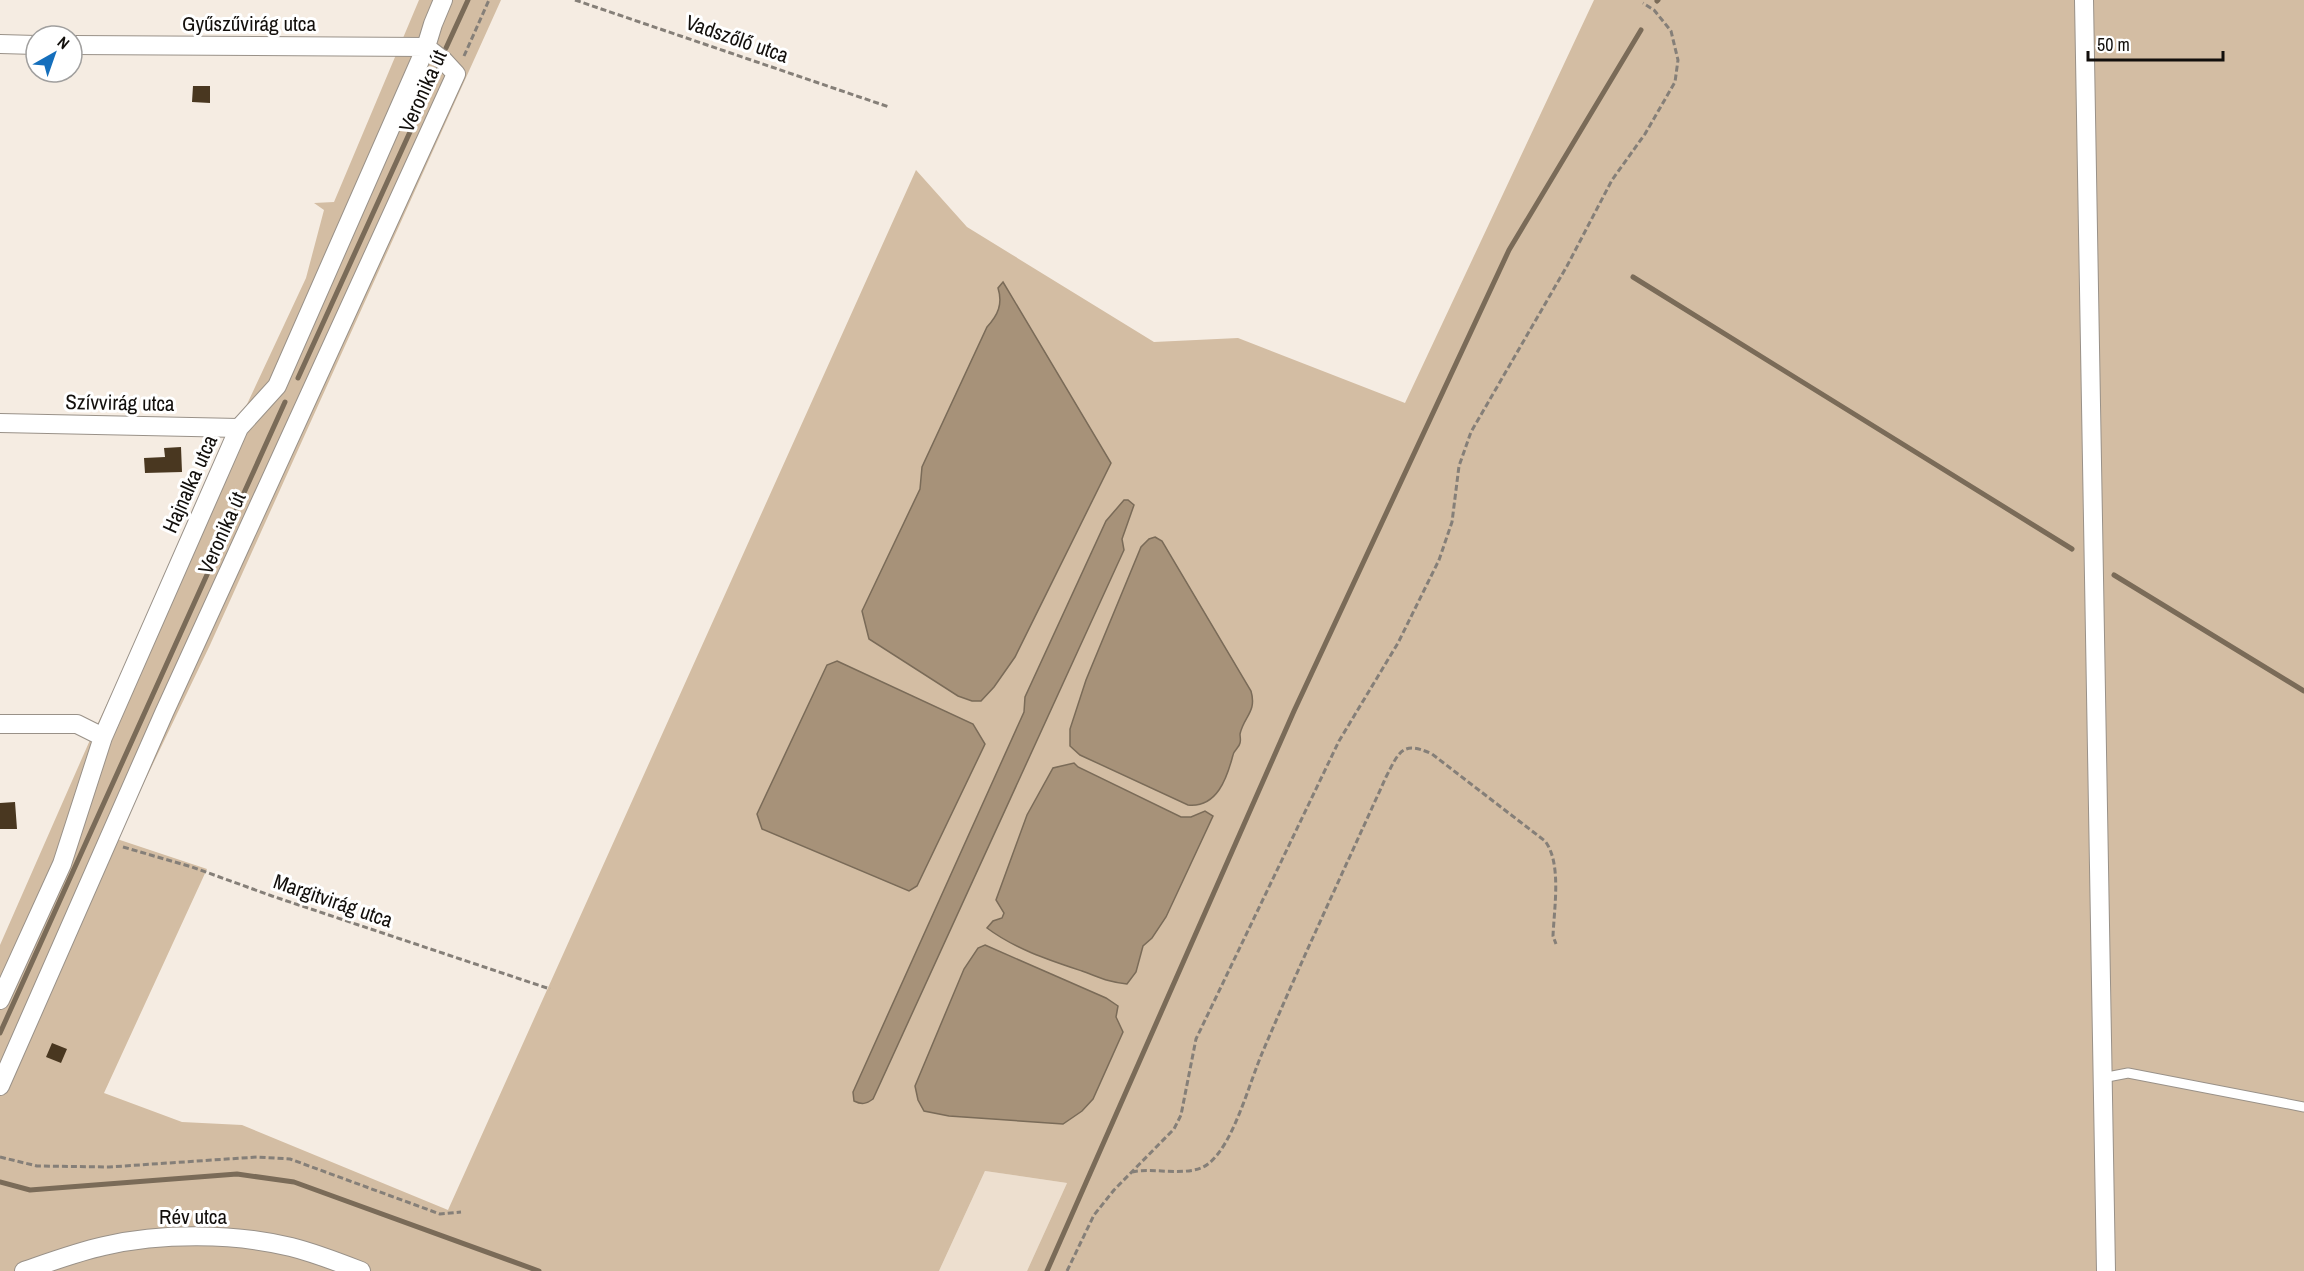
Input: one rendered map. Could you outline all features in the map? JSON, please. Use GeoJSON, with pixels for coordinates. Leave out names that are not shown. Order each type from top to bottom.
{"type":"FeatureCollection","features":[{"type":"Feature","properties":{"kind":"street","name":"Hajnalka utca"},"geometry":{"type":"LineString","coordinates":[[0,1000],[62,864],[103,737],[239,428],[277,386],[426,47],[443,0]]}},
{"type":"Feature","properties":{"kind":"street"},"geometry":{"type":"LineString","coordinates":[[2084,0],[2106,1271]]}},
{"type":"Feature","properties":{"kind":"street"},"geometry":{"type":"LineString","coordinates":[[0,44],[24,45]]}},
{"type":"Feature","properties":{"kind":"street","name":"Gyűszűvirág utca"},"geometry":{"type":"LineString","coordinates":[[84,45],[426,47]]}},
{"type":"Feature","properties":{"kind":"street"},"geometry":{"type":"LineString","coordinates":[[426,47],[444,61],[456,75]]}},
{"type":"Feature","properties":{"kind":"street","name":"Veronika út"},"geometry":{"type":"LineString","coordinates":[[0,1086],[107,842],[456,75]]}},
{"type":"Feature","properties":{"kind":"street"},"geometry":{"type":"LineString","coordinates":[[277,386],[306,401]]}},
{"type":"Feature","properties":{"kind":"street","name":"Szívvirág utca"},"geometry":{"type":"LineString","coordinates":[[0,423],[239,428]]}},
{"type":"Feature","properties":{"kind":"street"},"geometry":{"type":"LineString","coordinates":[[0,724],[77,724],[103,737]]}},
{"type":"Feature","properties":{"kind":"street","name":"Rév utca"},"geometry":{"type":"LineString","coordinates":[[24,1271],[104,1246],[154,1238],[191,1237],[261,1241],[290,1246],[361,1271]]}},
{"type":"Feature","properties":{"kind":"lane"},"geometry":{"type":"LineString","coordinates":[[2102,1078],[2128,1073],[2304,1107]]}},
{"type":"Feature","properties":{"kind":"path","name":"Veronika út"},"geometry":{"type":"LineString","coordinates":[[456,75],[489,0]]}},
{"type":"Feature","properties":{"kind":"path","name":"Vadszőlő utca"},"geometry":{"type":"LineString","coordinates":[[575,0],[889,107]]}},
{"type":"Feature","properties":{"kind":"path"},"geometry":{"type":"LineString","coordinates":[[1067,1271],[1094,1215],[1131,1172],[1174,1129],[1181,1115],[1196,1039],[1339,741],[1398,643],[1439,560],[1452,522],[1459,466],[1471,432],[1567,266],[1612,180],[1646,134],[1675,82],[1678,60],[1671,31],[1654,10],[1643,3]]}},
{"type":"Feature","properties":{"kind":"path"},"geometry":{"type":"LineString","coordinates":[[1131,1172],[1142,1170],[1193,1171],[1206,1166],[1225,1146],[1263,1051],[1381,788],[1398,753],[1404,749],[1416,746],[1432,754],[1545,841],[1551,849],[1555,866],[1553,936],[1556,944]]}},
{"type":"Feature","properties":{"kind":"path","name":"Margitvirág utca"},"geometry":{"type":"LineString","coordinates":[[107,842],[192,867],[550,989]]}},
{"type":"Feature","properties":{"kind":"path"},"geometry":{"type":"LineString","coordinates":[[0,1157],[37,1166],[108,1167],[257,1157],[290,1159],[440,1214],[461,1212]]}},
{"type":"Feature","properties":{"kind":"shaded area"},"geometry":{"type":"Polygon","coordinates":[[[419,0],[501,0],[210,645],[117,839],[207,869],[104,1093],[182,1122],[242,1125],[448,1210],[916,170],[967,227],[1154,342],[1238,338],[1405,403],[1594,0],[2304,0],[2304,1271],[1027,1271],[1067,1183],[985,1171],[939,1271],[0,1271],[0,945],[90,740],[306,278],[324,210],[314,203],[334,202],[419,0]]]}},
{"type":"Feature","properties":{"kind":"shaded area"},"geometry":{"type":"Polygon","coordinates":[[[1003,282],[1111,463],[1015,657],[981,701],[972,701],[958,696],[869,639],[862,611],[920,489],[922,467],[987,327],[997,314],[1000,304],[998,288],[1003,282]]]}},
{"type":"Feature","properties":{"kind":"shaded area"},"geometry":{"type":"Polygon","coordinates":[[[1124,500],[1134,505],[1122,539],[1124,550],[873,1099],[864,1103],[854,1101],[853,1092],[1024,712],[1025,697],[1106,521],[1124,500]]]}},
{"type":"Feature","properties":{"kind":"shaded area"},"geometry":{"type":"Polygon","coordinates":[[[1155,537],[1162,541],[1251,691],[1251,709],[1242,728],[1239,745],[1224,782],[1213,797],[1198,805],[1188,805],[1080,755],[1070,746],[1070,729],[1086,680],[1141,547],[1149,539],[1155,537]]]}},
{"type":"Feature","properties":{"kind":"shaded area"},"geometry":{"type":"Polygon","coordinates":[[[837,661],[973,724],[985,744],[917,886],[909,891],[762,829],[757,814],[827,665],[837,661]]]}},
{"type":"Feature","properties":{"kind":"shaded area"},"geometry":{"type":"Polygon","coordinates":[[[1074,763],[1181,817],[1191,817],[1205,811],[1213,816],[1166,917],[1152,938],[1143,946],[1136,972],[1127,984],[1103,979],[1033,953],[987,928],[993,921],[1002,918],[1004,913],[996,900],[1027,815],[1053,768],[1074,763]]]}},
{"type":"Feature","properties":{"kind":"shaded area"},"geometry":{"type":"Polygon","coordinates":[[[985,945],[1106,998],[1118,1006],[1116,1017],[1123,1032],[1093,1099],[1082,1111],[1063,1124],[949,1116],[924,1111],[918,1100],[915,1086],[964,969],[978,948],[985,945]]]}},
{"type":"Feature","properties":{"kind":"shaded area"},"geometry":{"type":"Polygon","coordinates":[[[985,1171],[1067,1183],[1027,1271],[939,1271],[985,1171]]]}},
{"type":"Feature","properties":{"kind":"building"},"geometry":{"type":"Polygon","coordinates":[[[193,86],[210,86],[210,103],[192,102],[193,86]]]}},
{"type":"Feature","properties":{"kind":"building"},"geometry":{"type":"Polygon","coordinates":[[[181,447],[182,472],[145,473],[144,458],[165,457],[164,448],[181,447]]]}},
{"type":"Feature","properties":{"kind":"building"},"geometry":{"type":"Polygon","coordinates":[[[15,802],[17,829],[0,829],[0,803],[15,802]]]}},
{"type":"Feature","properties":{"kind":"building"},"geometry":{"type":"Polygon","coordinates":[[[52,1043],[67,1049],[61,1063],[46,1057],[52,1043]]]}},
{"type":"Feature","properties":{"kind":"waterway"},"geometry":{"type":"LineString","coordinates":[[446,48],[468,0]]}},
{"type":"Feature","properties":{"kind":"waterway"},"geometry":{"type":"LineString","coordinates":[[1047,1271],[1294,711],[1509,250],[1641,30]]}},
{"type":"Feature","properties":{"kind":"waterway"},"geometry":{"type":"LineString","coordinates":[[298,378],[440,66]]}},
{"type":"Feature","properties":{"kind":"waterway"},"geometry":{"type":"LineString","coordinates":[[1633,277],[2072,549]]}},
{"type":"Feature","properties":{"kind":"waterway"},"geometry":{"type":"LineString","coordinates":[[0,1033],[285,402]]}},
{"type":"Feature","properties":{"kind":"waterway"},"geometry":{"type":"LineString","coordinates":[[2114,575],[2304,691]]}},
{"type":"Feature","properties":{"kind":"waterway"},"geometry":{"type":"LineString","coordinates":[[0,1182],[30,1190],[237,1174],[294,1182],[539,1271]]}}]}
